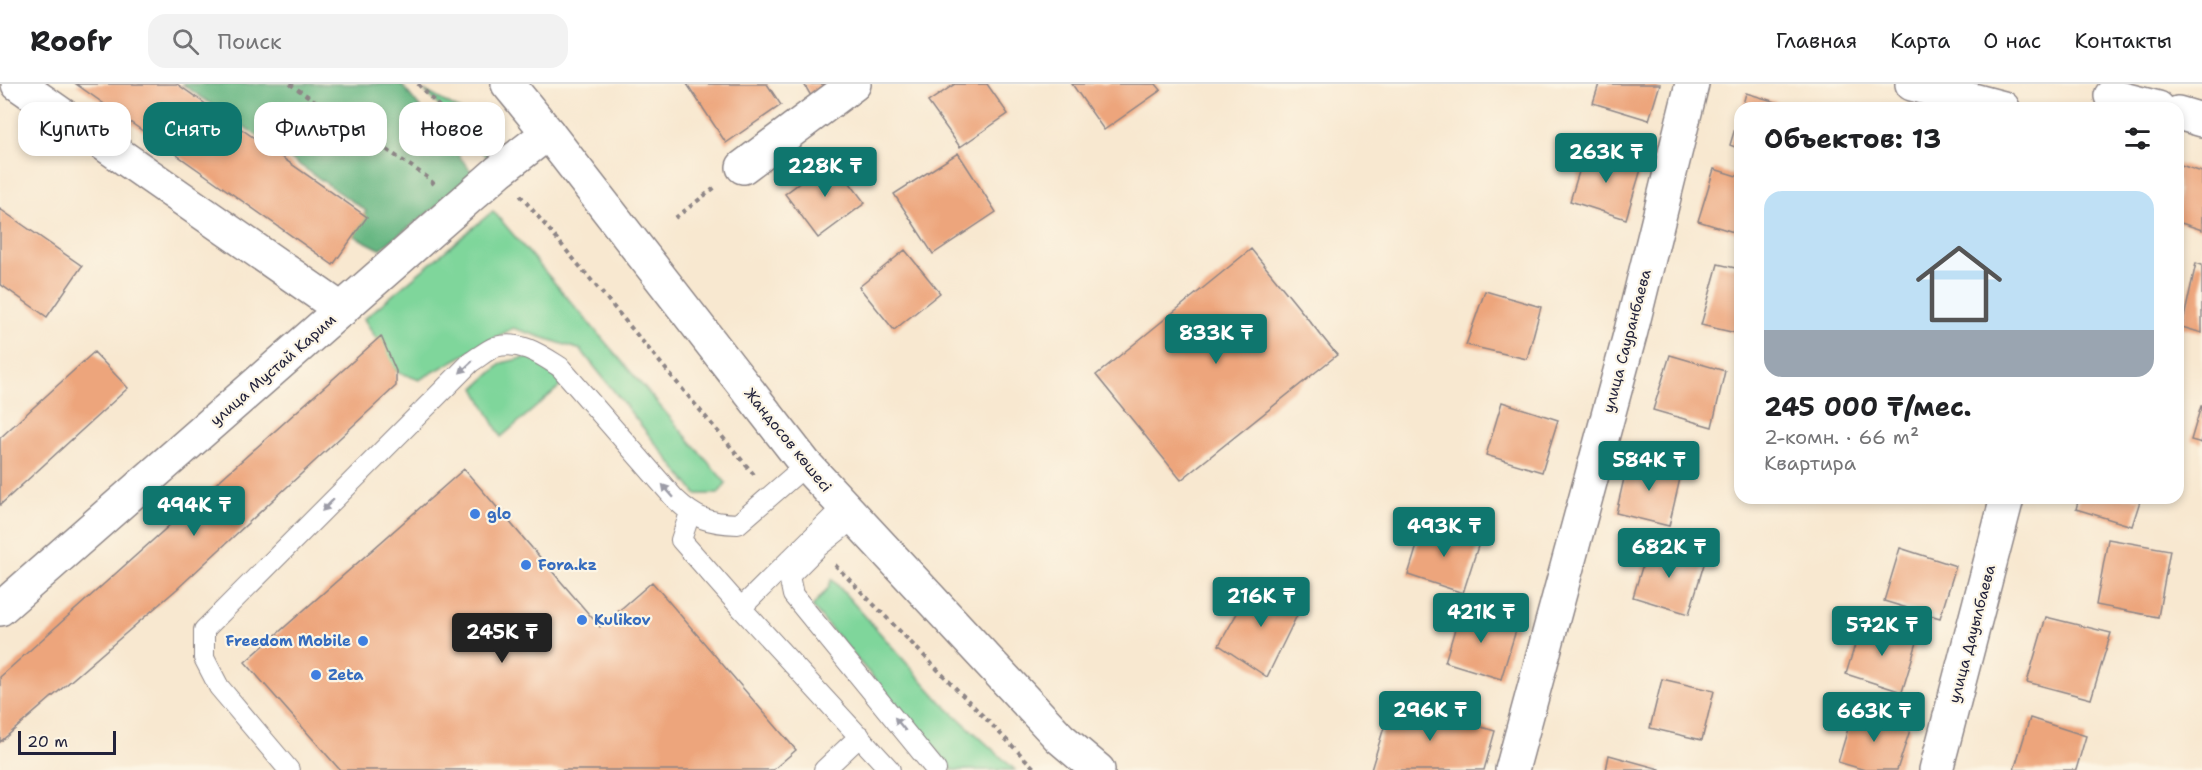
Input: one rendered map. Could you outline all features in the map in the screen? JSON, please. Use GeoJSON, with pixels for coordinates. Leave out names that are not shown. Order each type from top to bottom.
{"type":"FeatureCollection","features":[{"type":"Feature","properties":{"kind":"street"},"geometry":{"type":"LineString","coordinates":[[18,84],[342,310]]}},
{"type":"Feature","properties":{"kind":"street","name":"Жандосов көшесі"},"geometry":{"type":"LineString","coordinates":[[508,84],[805,464],[848,513],[1060,738],[1098,770]]}},
{"type":"Feature","properties":{"kind":"street"},"geometry":{"type":"LineString","coordinates":[[743,167],[854,84]]}},
{"type":"Feature","properties":{"kind":"street","name":"улица Сауранбаева"},"geometry":{"type":"LineString","coordinates":[[1512,770],[1630,331],[1692,84]]}},
{"type":"Feature","properties":{"kind":"street"},"geometry":{"type":"LineString","coordinates":[[1912,84],[1980,102]]}},
{"type":"Feature","properties":{"kind":"street"},"geometry":{"type":"LineString","coordinates":[[2111,96],[2134,102]]}},
{"type":"Feature","properties":{"kind":"street"},"geometry":{"type":"LineString","coordinates":[[2184,115],[2202,120]]}},
{"type":"Feature","properties":{"kind":"street","name":"улица Мустай Карим"},"geometry":{"type":"LineString","coordinates":[[0,609],[499,171],[548,133]]}},
{"type":"Feature","properties":{"kind":"street","name":"улица Дауылбаева"},"geometry":{"type":"LineString","coordinates":[[1936,770],[2005,504]]}},
{"type":"Feature","properties":{"kind":"lane"},"geometry":{"type":"LineString","coordinates":[[289,770],[219,687],[204,658],[204,630],[471,362],[494,347],[518,345],[537,352],[560,367],[675,499],[702,522],[738,524],[805,464]]}},
{"type":"Feature","properties":{"kind":"lane"},"geometry":{"type":"LineString","coordinates":[[741,608],[848,513]]}},
{"type":"Feature","properties":{"kind":"lane"},"geometry":{"type":"LineString","coordinates":[[848,513],[789,576],[793,595],[936,770]]}},
{"type":"Feature","properties":{"kind":"lane"},"geometry":{"type":"LineString","coordinates":[[702,522],[681,540],[890,770]]}},
{"type":"Feature","properties":{"kind":"lane"},"geometry":{"type":"LineString","coordinates":[[824,770],[860,736]]}},
{"type":"Feature","properties":{"kind":"path"},"geometry":{"type":"LineString","coordinates":[[290,84],[427,177],[457,209]]}},
{"type":"Feature","properties":{"kind":"path"},"geometry":{"type":"LineString","coordinates":[[418,84],[499,171],[756,477]]}},
{"type":"Feature","properties":{"kind":"path"},"geometry":{"type":"LineString","coordinates":[[675,218],[743,167]]}},
{"type":"Feature","properties":{"kind":"path"},"geometry":{"type":"LineString","coordinates":[[827,557],[1036,770]]}},
{"type":"Feature","properties":{"kind":"green space"},"geometry":{"type":"Polygon","coordinates":[[[182,84],[401,84],[416,102],[399,102],[399,156],[459,156],[476,177],[380,249],[354,236],[366,211],[286,156],[387,156],[387,102],[254,102],[254,134],[242,125],[242,102],[208,102],[182,84]]]}},
{"type":"Feature","properties":{"kind":"green space"},"geometry":{"type":"Polygon","coordinates":[[[425,91],[445,102],[435,102],[425,91]]]}},
{"type":"Feature","properties":{"kind":"green space"},"geometry":{"type":"Polygon","coordinates":[[[486,156],[497,156],[493,164],[486,156]]]}},
{"type":"Feature","properties":{"kind":"green space"},"geometry":{"type":"Polygon","coordinates":[[[493,211],[726,483],[718,494],[696,494],[581,350],[513,328],[419,380],[396,371],[364,319],[493,211]]]}},
{"type":"Feature","properties":{"kind":"green space"},"geometry":{"type":"Polygon","coordinates":[[[531,356],[565,382],[501,437],[475,388],[502,363],[531,356]]]}},
{"type":"Feature","properties":{"kind":"green space"},"geometry":{"type":"Polygon","coordinates":[[[832,579],[942,703],[1015,770],[953,770],[812,607],[828,588],[832,579]]]}},
{"type":"Feature","properties":{"kind":"building"},"geometry":{"type":"Polygon","coordinates":[[[76,84],[177,84],[203,102],[143,102],[143,131],[131,123],[131,102],[102,102],[76,84]]]}},
{"type":"Feature","properties":{"kind":"building"},"geometry":{"type":"Polygon","coordinates":[[[687,84],[767,84],[781,105],[726,143],[687,84]]]}},
{"type":"Feature","properties":{"kind":"building"},"geometry":{"type":"Polygon","coordinates":[[[804,84],[828,84],[811,96],[804,84]]]}},
{"type":"Feature","properties":{"kind":"building"},"geometry":{"type":"Polygon","coordinates":[[[955,84],[987,84],[1008,114],[960,147],[928,102],[955,84]]]}},
{"type":"Feature","properties":{"kind":"building"},"geometry":{"type":"Polygon","coordinates":[[[1072,84],[1156,84],[1161,90],[1104,130],[1072,84]]]}},
{"type":"Feature","properties":{"kind":"building"},"geometry":{"type":"Polygon","coordinates":[[[1599,84],[1660,84],[1649,120],[1593,103],[1599,84]]]}},
{"type":"Feature","properties":{"kind":"building"},"geometry":{"type":"Polygon","coordinates":[[[1746,93],[1776,102],[1744,102],[1746,93]]]}},
{"type":"Feature","properties":{"kind":"building"},"geometry":{"type":"Polygon","coordinates":[[[242,130],[254,138],[254,156],[280,156],[367,217],[333,265],[178,156],[242,156],[242,130]]]}},
{"type":"Feature","properties":{"kind":"building"},"geometry":{"type":"Polygon","coordinates":[[[1734,132],[1734,147],[1730,145],[1734,132]]]}},
{"type":"Feature","properties":{"kind":"building"},"geometry":{"type":"Polygon","coordinates":[[[1586,149],[1642,166],[1626,219],[1570,201],[1586,149]]]}},
{"type":"Feature","properties":{"kind":"building"},"geometry":{"type":"Polygon","coordinates":[[[958,153],[996,212],[933,254],[894,194],[958,153]]]}},
{"type":"Feature","properties":{"kind":"building"},"geometry":{"type":"Polygon","coordinates":[[[832,159],[865,203],[818,238],[785,194],[832,159]]]}},
{"type":"Feature","properties":{"kind":"building"},"geometry":{"type":"Polygon","coordinates":[[[2184,166],[2202,172],[2202,230],[2184,224],[2184,166]]]}},
{"type":"Feature","properties":{"kind":"building"},"geometry":{"type":"Polygon","coordinates":[[[1714,169],[1734,175],[1734,232],[1698,221],[1714,169]]]}},
{"type":"Feature","properties":{"kind":"building"},"geometry":{"type":"Polygon","coordinates":[[[0,209],[82,266],[47,317],[0,284],[0,209]]]}},
{"type":"Feature","properties":{"kind":"building"},"geometry":{"type":"Polygon","coordinates":[[[1251,249],[1337,355],[1181,480],[1096,375],[1251,249]]]}},
{"type":"Feature","properties":{"kind":"building"},"geometry":{"type":"Polygon","coordinates":[[[905,250],[940,293],[894,330],[859,287],[905,250]]]}},
{"type":"Feature","properties":{"kind":"building"},"geometry":{"type":"Polygon","coordinates":[[[2196,263],[2202,265],[2202,333],[2184,328],[2196,263]]]}},
{"type":"Feature","properties":{"kind":"building"},"geometry":{"type":"Polygon","coordinates":[[[1718,264],[1734,268],[1734,333],[1701,325],[1718,264]]]}},
{"type":"Feature","properties":{"kind":"building"},"geometry":{"type":"Polygon","coordinates":[[[1485,291],[1541,307],[1527,359],[1466,345],[1485,291]]]}},
{"type":"Feature","properties":{"kind":"building"},"geometry":{"type":"Polygon","coordinates":[[[381,336],[396,371],[396,386],[177,589],[0,742],[0,677],[381,336]]]}},
{"type":"Feature","properties":{"kind":"building"},"geometry":{"type":"Polygon","coordinates":[[[94,352],[128,388],[0,505],[0,438],[94,352]]]}},
{"type":"Feature","properties":{"kind":"building"},"geometry":{"type":"Polygon","coordinates":[[[1670,355],[1725,371],[1712,427],[1653,410],[1670,355]]]}},
{"type":"Feature","properties":{"kind":"building"},"geometry":{"type":"Polygon","coordinates":[[[1502,402],[1558,420],[1542,472],[1486,455],[1502,402]]]}},
{"type":"Feature","properties":{"kind":"building"},"geometry":{"type":"Polygon","coordinates":[[[2202,406],[2202,443],[2191,440],[2202,406]]]}},
{"type":"Feature","properties":{"kind":"building"},"geometry":{"type":"Polygon","coordinates":[[[1629,457],[1682,470],[1669,526],[1616,513],[1629,457]]]}},
{"type":"Feature","properties":{"kind":"building"},"geometry":{"type":"Polygon","coordinates":[[[464,469],[600,627],[652,582],[796,750],[773,770],[340,770],[245,662],[464,469]]]}},
{"type":"Feature","properties":{"kind":"building"},"geometry":{"type":"Polygon","coordinates":[[[2077,504],[2139,504],[2132,526],[2076,509],[2077,504]]]}},
{"type":"Feature","properties":{"kind":"building"},"geometry":{"type":"Polygon","coordinates":[[[1424,523],[1480,540],[1463,593],[1408,575],[1424,523]]]}},
{"type":"Feature","properties":{"kind":"building"},"geometry":{"type":"Polygon","coordinates":[[[2108,539],[2170,550],[2158,617],[2096,605],[2108,539]]]}},
{"type":"Feature","properties":{"kind":"building"},"geometry":{"type":"Polygon","coordinates":[[[1649,544],[1705,561],[1689,614],[1633,597],[1649,544]]]}},
{"type":"Feature","properties":{"kind":"building"},"geometry":{"type":"Polygon","coordinates":[[[1900,548],[1956,566],[1940,618],[1884,601],[1900,548]]]}},
{"type":"Feature","properties":{"kind":"building"},"geometry":{"type":"Polygon","coordinates":[[[1256,580],[1301,607],[1267,677],[1219,645],[1256,580]]]}},
{"type":"Feature","properties":{"kind":"building"},"geometry":{"type":"Polygon","coordinates":[[[1461,609],[1517,627],[1501,679],[1445,662],[1461,609]]]}},
{"type":"Feature","properties":{"kind":"building"},"geometry":{"type":"Polygon","coordinates":[[[2046,617],[2111,633],[2091,699],[2027,682],[2046,617]]]}},
{"type":"Feature","properties":{"kind":"building"},"geometry":{"type":"Polygon","coordinates":[[[1862,622],[1918,639],[1902,692],[1846,674],[1862,622]]]}},
{"type":"Feature","properties":{"kind":"building"},"geometry":{"type":"Polygon","coordinates":[[[1662,679],[1714,691],[1702,740],[1650,728],[1662,679]]]}},
{"type":"Feature","properties":{"kind":"building"},"geometry":{"type":"Polygon","coordinates":[[[1392,701],[1495,731],[1484,770],[1371,770],[1392,701]]]}},
{"type":"Feature","properties":{"kind":"building"},"geometry":{"type":"Polygon","coordinates":[[[1854,709],[1911,727],[1897,770],[1865,770],[1838,762],[1854,709]]]}},
{"type":"Feature","properties":{"kind":"building"},"geometry":{"type":"Polygon","coordinates":[[[2030,718],[2086,736],[2076,770],[2014,770],[2030,718]]]}},
{"type":"Feature","properties":{"kind":"building"},"geometry":{"type":"Polygon","coordinates":[[[1609,755],[1660,769],[1660,770],[1606,770],[1609,755]]]}},
{"type":"Feature","properties":{"kind":"place","name":"glo"},"geometry":{"type":"Point","coordinates":[475,514]}},
{"type":"Feature","properties":{"kind":"place","name":"Fora.kz"},"geometry":{"type":"Point","coordinates":[526,565]}},
{"type":"Feature","properties":{"kind":"place","name":"Kulikov"},"geometry":{"type":"Point","coordinates":[582,620]}},
{"type":"Feature","properties":{"kind":"place","name":"Freedom Mobile"},"geometry":{"type":"Point","coordinates":[363,641]}},
{"type":"Feature","properties":{"kind":"place","name":"Zeta"},"geometry":{"type":"Point","coordinates":[316,675]}}]}
